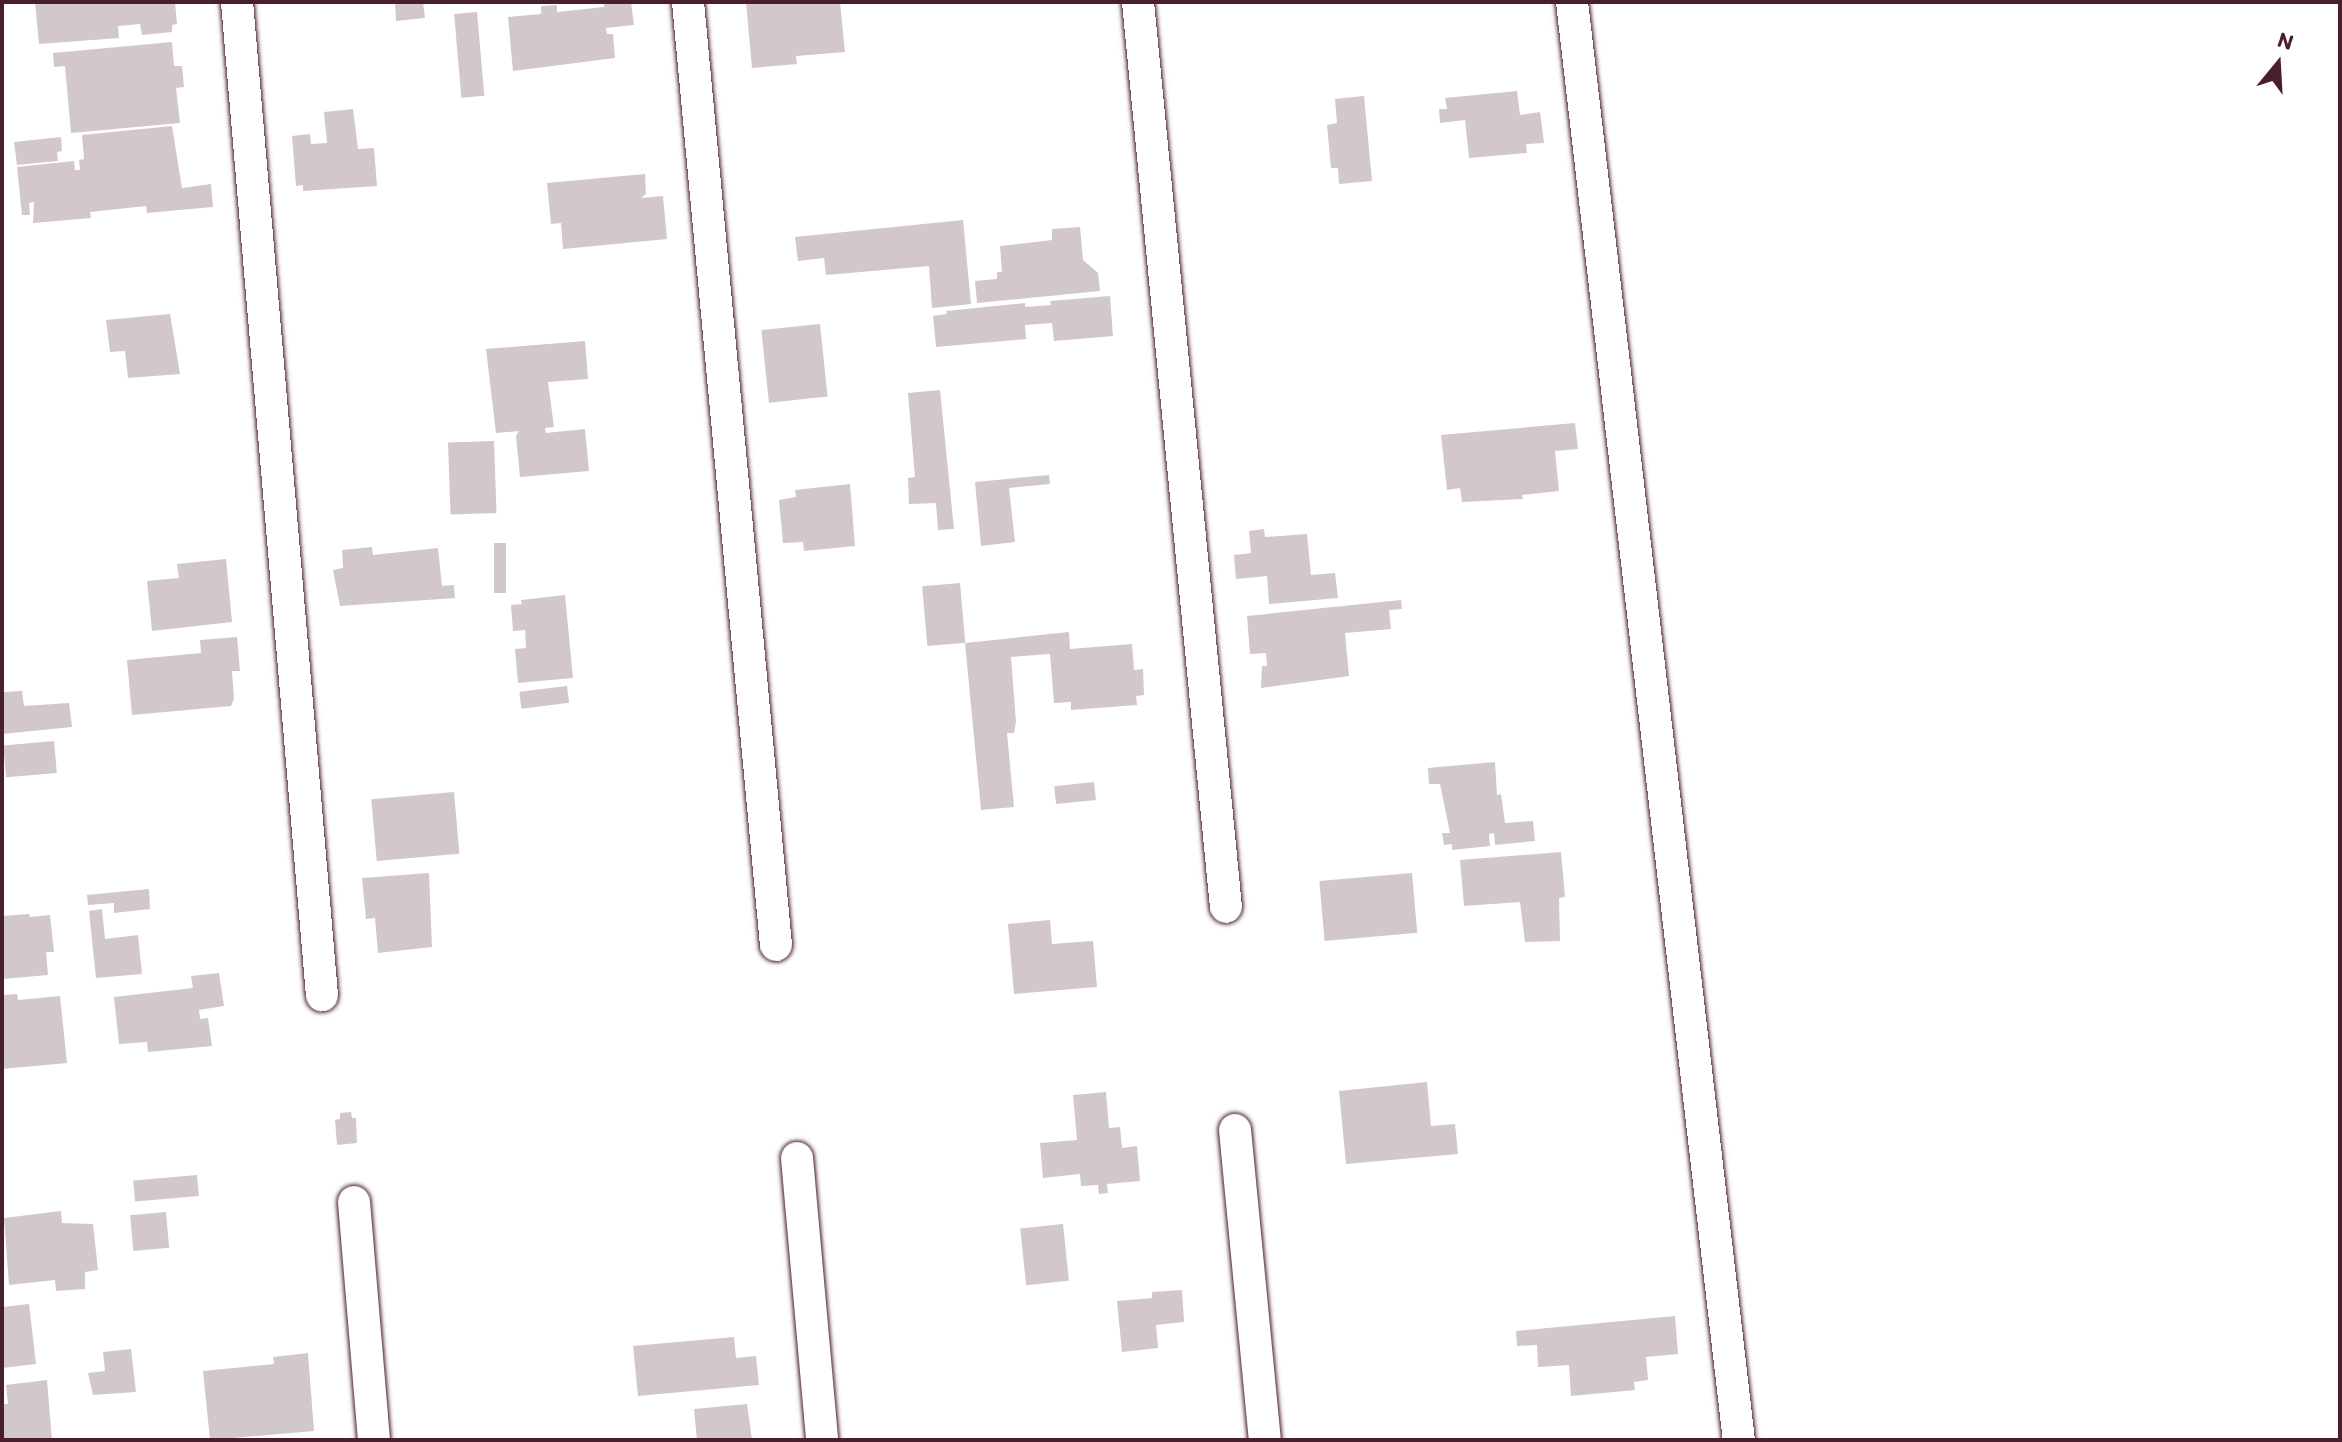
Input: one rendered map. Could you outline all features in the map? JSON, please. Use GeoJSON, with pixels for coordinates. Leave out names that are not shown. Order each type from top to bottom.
{"type":"FeatureCollection","features":[{"type":"Feature","properties":{"kind":"street"},"geometry":{"type":"LineString","coordinates":[[237,2],[322,995]]}},
{"type":"Feature","properties":{"kind":"street"},"geometry":{"type":"LineString","coordinates":[[688,2],[776,945]]}},
{"type":"Feature","properties":{"kind":"street"},"geometry":{"type":"LineString","coordinates":[[1138,2],[1226,907]]}},
{"type":"Feature","properties":{"kind":"street"},"geometry":{"type":"LineString","coordinates":[[1572,2],[1739,1440]]}},
{"type":"Feature","properties":{"kind":"street"},"geometry":{"type":"LineString","coordinates":[[1235,1130],[1265,1440]]}},
{"type":"Feature","properties":{"kind":"street"},"geometry":{"type":"LineString","coordinates":[[797,1158],[822,1440]]}},
{"type":"Feature","properties":{"kind":"street"},"geometry":{"type":"LineString","coordinates":[[354,1202],[374,1440]]}},
{"type":"Feature","properties":{"kind":"building"},"geometry":{"type":"Polygon","coordinates":[[[35,2],[175,2],[177,24],[172,25],[172,32],[142,35],[140,24],[118,26],[119,38],[39,44],[35,2]]]}},
{"type":"Feature","properties":{"kind":"building"},"geometry":{"type":"Polygon","coordinates":[[[395,2],[423,2],[425,18],[396,21],[395,2]]]}},
{"type":"Feature","properties":{"kind":"building"},"geometry":{"type":"Polygon","coordinates":[[[604,2],[631,2],[634,25],[606,28],[607,34],[613,34],[615,58],[513,71],[508,17],[541,14],[541,6],[557,5],[557,12],[604,7],[604,2]]]}},
{"type":"Feature","properties":{"kind":"building"},"geometry":{"type":"Polygon","coordinates":[[[746,2],[840,2],[845,52],[796,56],[797,64],[752,68],[746,2]]]}},
{"type":"Feature","properties":{"kind":"building"},"geometry":{"type":"Polygon","coordinates":[[[477,12],[484,96],[461,98],[454,14],[477,12]]]}},
{"type":"Feature","properties":{"kind":"building"},"geometry":{"type":"Polygon","coordinates":[[[172,42],[174,66],[182,66],[184,87],[176,88],[180,123],[71,133],[65,66],[54,67],[53,53],[172,42]]]}},
{"type":"Feature","properties":{"kind":"building"},"geometry":{"type":"Polygon","coordinates":[[[1517,91],[1520,115],[1540,112],[1544,143],[1526,144],[1527,153],[1469,158],[1465,120],[1440,123],[1439,109],[1447,109],[1445,98],[1517,91]]]}},
{"type":"Feature","properties":{"kind":"building"},"geometry":{"type":"Polygon","coordinates":[[[1364,96],[1372,181],[1339,184],[1338,168],[1331,168],[1327,125],[1337,123],[1335,99],[1364,96]]]}},
{"type":"Feature","properties":{"kind":"building"},"geometry":{"type":"Polygon","coordinates":[[[353,109],[358,149],[374,148],[377,186],[303,191],[303,185],[296,186],[292,136],[310,134],[311,144],[327,143],[324,112],[353,109]]]}},
{"type":"Feature","properties":{"kind":"building"},"geometry":{"type":"Polygon","coordinates":[[[172,126],[182,188],[211,184],[213,207],[147,213],[146,206],[90,212],[91,218],[33,223],[34,202],[29,203],[30,215],[22,215],[17,167],[74,161],[75,170],[80,170],[79,160],[84,159],[82,135],[172,126]]]}},
{"type":"Feature","properties":{"kind":"building"},"geometry":{"type":"Polygon","coordinates":[[[61,137],[62,151],[57,152],[58,161],[17,165],[14,142],[61,137]]]}},
{"type":"Feature","properties":{"kind":"building"},"geometry":{"type":"Polygon","coordinates":[[[645,174],[646,194],[641,198],[663,196],[667,239],[563,249],[561,223],[551,224],[547,183],[645,174]]]}},
{"type":"Feature","properties":{"kind":"building"},"geometry":{"type":"Polygon","coordinates":[[[963,220],[971,304],[932,308],[929,266],[826,275],[824,258],[798,261],[795,237],[963,220]]]}},
{"type":"Feature","properties":{"kind":"building"},"geometry":{"type":"Polygon","coordinates":[[[1080,227],[1083,260],[1098,273],[1100,291],[977,303],[975,281],[997,279],[997,272],[1002,272],[1000,246],[1052,240],[1052,229],[1080,227]]]}},
{"type":"Feature","properties":{"kind":"building"},"geometry":{"type":"Polygon","coordinates":[[[1110,296],[1113,336],[1054,341],[1052,323],[1025,325],[1026,339],[936,347],[933,316],[947,314],[946,311],[1025,303],[1025,307],[1051,305],[1050,301],[1110,296]]]}},
{"type":"Feature","properties":{"kind":"building"},"geometry":{"type":"Polygon","coordinates":[[[170,314],[180,374],[128,378],[125,351],[110,352],[106,320],[170,314]]]}},
{"type":"Feature","properties":{"kind":"building"},"geometry":{"type":"Polygon","coordinates":[[[820,324],[828,397],[769,403],[761,330],[820,324]]]}},
{"type":"Feature","properties":{"kind":"building"},"geometry":{"type":"Polygon","coordinates":[[[585,341],[588,379],[548,382],[554,427],[545,428],[546,433],[585,429],[589,471],[520,477],[516,436],[519,431],[496,433],[486,349],[585,341]]]}},
{"type":"Feature","properties":{"kind":"building"},"geometry":{"type":"Polygon","coordinates":[[[940,390],[954,529],[938,530],[936,503],[909,504],[908,478],[915,477],[908,393],[940,390]]]}},
{"type":"Feature","properties":{"kind":"building"},"geometry":{"type":"Polygon","coordinates":[[[1575,423],[1578,449],[1555,451],[1559,491],[1522,495],[1523,499],[1462,502],[1460,488],[1447,490],[1441,435],[1575,423]]]}},
{"type":"Feature","properties":{"kind":"building"},"geometry":{"type":"Polygon","coordinates":[[[494,441],[497,513],[451,515],[448,443],[494,441]]]}},
{"type":"Feature","properties":{"kind":"building"},"geometry":{"type":"Polygon","coordinates":[[[1049,475],[1050,484],[1009,488],[1015,542],[981,546],[975,482],[1049,475]]]}},
{"type":"Feature","properties":{"kind":"building"},"geometry":{"type":"Polygon","coordinates":[[[850,484],[855,546],[804,551],[803,542],[783,543],[779,500],[796,497],[795,490],[850,484]]]}},
{"type":"Feature","properties":{"kind":"building"},"geometry":{"type":"Polygon","coordinates":[[[1264,529],[1265,537],[1307,534],[1311,575],[1335,573],[1338,598],[1269,604],[1267,576],[1236,579],[1234,555],[1251,553],[1249,531],[1264,529]]]}},
{"type":"Feature","properties":{"kind":"building"},"geometry":{"type":"Polygon","coordinates":[[[494,543],[506,543],[506,593],[494,593],[494,543]]]}},
{"type":"Feature","properties":{"kind":"building"},"geometry":{"type":"Polygon","coordinates":[[[372,547],[373,555],[438,548],[442,586],[454,585],[455,598],[340,606],[333,570],[343,568],[342,550],[372,547]]]}},
{"type":"Feature","properties":{"kind":"building"},"geometry":{"type":"Polygon","coordinates":[[[226,559],[232,622],[152,631],[147,581],[179,578],[177,564],[226,559]]]}},
{"type":"Feature","properties":{"kind":"building"},"geometry":{"type":"Polygon","coordinates":[[[960,583],[965,643],[927,646],[922,586],[960,583]]]}},
{"type":"Feature","properties":{"kind":"building"},"geometry":{"type":"Polygon","coordinates":[[[565,595],[573,678],[518,683],[515,649],[526,648],[525,630],[513,631],[511,605],[522,604],[521,600],[565,595]]]}},
{"type":"Feature","properties":{"kind":"building"},"geometry":{"type":"Polygon","coordinates":[[[1401,600],[1402,609],[1389,610],[1391,629],[1345,633],[1349,676],[1261,688],[1262,666],[1267,666],[1266,653],[1250,654],[1247,616],[1401,600]]]}},
{"type":"Feature","properties":{"kind":"building"},"geometry":{"type":"Polygon","coordinates":[[[1069,632],[1070,649],[1132,644],[1134,670],[1143,669],[1144,695],[1136,696],[1137,705],[1071,710],[1071,702],[1054,703],[1050,654],[1011,657],[1016,722],[1014,733],[1007,733],[1014,807],[981,810],[965,643],[1069,632]]]}},
{"type":"Feature","properties":{"kind":"building"},"geometry":{"type":"Polygon","coordinates":[[[237,637],[240,671],[232,671],[234,699],[231,706],[132,715],[127,660],[201,653],[200,640],[237,637]]]}},
{"type":"Feature","properties":{"kind":"building"},"geometry":{"type":"Polygon","coordinates":[[[567,686],[569,703],[521,709],[519,692],[567,686]]]}},
{"type":"Feature","properties":{"kind":"building"},"geometry":{"type":"Polygon","coordinates":[[[22,691],[24,706],[69,703],[72,727],[2,734],[2,692],[22,691]]]}},
{"type":"Feature","properties":{"kind":"building"},"geometry":{"type":"Polygon","coordinates":[[[54,741],[57,773],[6,777],[3,745],[54,741]]]}},
{"type":"Feature","properties":{"kind":"building"},"geometry":{"type":"Polygon","coordinates":[[[1495,762],[1497,795],[1501,794],[1505,823],[1533,821],[1535,841],[1495,845],[1494,833],[1489,834],[1490,846],[1452,850],[1452,844],[1444,845],[1442,833],[1450,833],[1440,784],[1429,784],[1428,768],[1495,762]]]}},
{"type":"Feature","properties":{"kind":"building"},"geometry":{"type":"Polygon","coordinates":[[[1094,782],[1096,800],[1056,804],[1054,786],[1094,782]]]}},
{"type":"Feature","properties":{"kind":"building"},"geometry":{"type":"Polygon","coordinates":[[[454,792],[459,854],[377,861],[371,799],[454,792]]]}},
{"type":"Feature","properties":{"kind":"building"},"geometry":{"type":"Polygon","coordinates":[[[1561,852],[1565,897],[1559,898],[1560,941],[1525,942],[1520,902],[1464,906],[1460,860],[1561,852]]]}},
{"type":"Feature","properties":{"kind":"building"},"geometry":{"type":"Polygon","coordinates":[[[429,873],[432,947],[378,953],[375,918],[366,919],[362,878],[429,873]]]}},
{"type":"Feature","properties":{"kind":"building"},"geometry":{"type":"Polygon","coordinates":[[[1412,873],[1417,933],[1325,941],[1319,881],[1412,873]]]}},
{"type":"Feature","properties":{"kind":"building"},"geometry":{"type":"Polygon","coordinates":[[[149,889],[150,909],[114,913],[114,903],[88,905],[87,895],[149,889]]]}},
{"type":"Feature","properties":{"kind":"building"},"geometry":{"type":"Polygon","coordinates":[[[102,909],[105,939],[138,935],[142,974],[96,978],[89,911],[102,909]]]}},
{"type":"Feature","properties":{"kind":"building"},"geometry":{"type":"Polygon","coordinates":[[[29,914],[30,917],[50,915],[54,952],[46,952],[48,975],[2,979],[2,916],[29,914]]]}},
{"type":"Feature","properties":{"kind":"building"},"geometry":{"type":"Polygon","coordinates":[[[1050,920],[1052,944],[1093,941],[1097,987],[1014,994],[1008,924],[1050,920]]]}},
{"type":"Feature","properties":{"kind":"building"},"geometry":{"type":"Polygon","coordinates":[[[219,973],[224,1006],[199,1010],[200,1019],[208,1018],[212,1046],[148,1052],[147,1042],[119,1044],[114,997],[193,988],[191,976],[219,973]]]}},
{"type":"Feature","properties":{"kind":"building"},"geometry":{"type":"Polygon","coordinates":[[[17,994],[18,1000],[60,996],[67,1063],[2,1069],[2,995],[17,994]]]}},
{"type":"Feature","properties":{"kind":"building"},"geometry":{"type":"Polygon","coordinates":[[[1427,1082],[1431,1126],[1455,1124],[1458,1154],[1346,1164],[1339,1091],[1427,1082]]]}},
{"type":"Feature","properties":{"kind":"building"},"geometry":{"type":"Polygon","coordinates":[[[1106,1092],[1109,1128],[1120,1127],[1122,1148],[1137,1146],[1140,1181],[1107,1184],[1108,1193],[1099,1194],[1098,1185],[1081,1186],[1080,1174],[1043,1178],[1040,1143],[1077,1140],[1073,1095],[1106,1092]]]}},
{"type":"Feature","properties":{"kind":"building"},"geometry":{"type":"Polygon","coordinates":[[[351,1112],[352,1118],[356,1118],[357,1143],[337,1145],[335,1120],[340,1119],[340,1113],[351,1112]]]}},
{"type":"Feature","properties":{"kind":"building"},"geometry":{"type":"Polygon","coordinates":[[[197,1175],[199,1196],[135,1201],[133,1181],[197,1175]]]}},
{"type":"Feature","properties":{"kind":"building"},"geometry":{"type":"Polygon","coordinates":[[[61,1211],[62,1223],[93,1224],[98,1270],[85,1272],[85,1289],[56,1291],[55,1280],[9,1285],[4,1218],[61,1211]]]}},
{"type":"Feature","properties":{"kind":"building"},"geometry":{"type":"Polygon","coordinates":[[[166,1212],[169,1248],[133,1251],[130,1215],[166,1212]]]}},
{"type":"Feature","properties":{"kind":"building"},"geometry":{"type":"Polygon","coordinates":[[[1063,1224],[1069,1281],[1026,1285],[1020,1228],[1063,1224]]]}},
{"type":"Feature","properties":{"kind":"building"},"geometry":{"type":"Polygon","coordinates":[[[1182,1290],[1184,1322],[1156,1325],[1158,1348],[1122,1352],[1117,1301],[1152,1298],[1152,1292],[1182,1290]]]}},
{"type":"Feature","properties":{"kind":"building"},"geometry":{"type":"Polygon","coordinates":[[[29,1304],[36,1364],[2,1368],[2,1307],[29,1304]]]}},
{"type":"Feature","properties":{"kind":"building"},"geometry":{"type":"Polygon","coordinates":[[[1675,1316],[1678,1354],[1646,1357],[1648,1380],[1634,1382],[1635,1390],[1571,1396],[1569,1365],[1538,1367],[1537,1345],[1517,1346],[1516,1331],[1675,1316]]]}},
{"type":"Feature","properties":{"kind":"building"},"geometry":{"type":"Polygon","coordinates":[[[734,1337],[736,1358],[756,1356],[759,1385],[638,1396],[633,1346],[734,1337]]]}},
{"type":"Feature","properties":{"kind":"building"},"geometry":{"type":"Polygon","coordinates":[[[131,1349],[136,1392],[93,1395],[88,1373],[105,1371],[103,1352],[131,1349]]]}},
{"type":"Feature","properties":{"kind":"building"},"geometry":{"type":"Polygon","coordinates":[[[308,1353],[314,1431],[210,1440],[203,1371],[274,1364],[273,1357],[308,1353]]]}},
{"type":"Feature","properties":{"kind":"building"},"geometry":{"type":"Polygon","coordinates":[[[47,1380],[52,1440],[2,1440],[2,1404],[8,1404],[6,1385],[47,1380]]]}},
{"type":"Feature","properties":{"kind":"building"},"geometry":{"type":"Polygon","coordinates":[[[747,1404],[752,1440],[697,1440],[694,1409],[747,1404]]]}}]}
